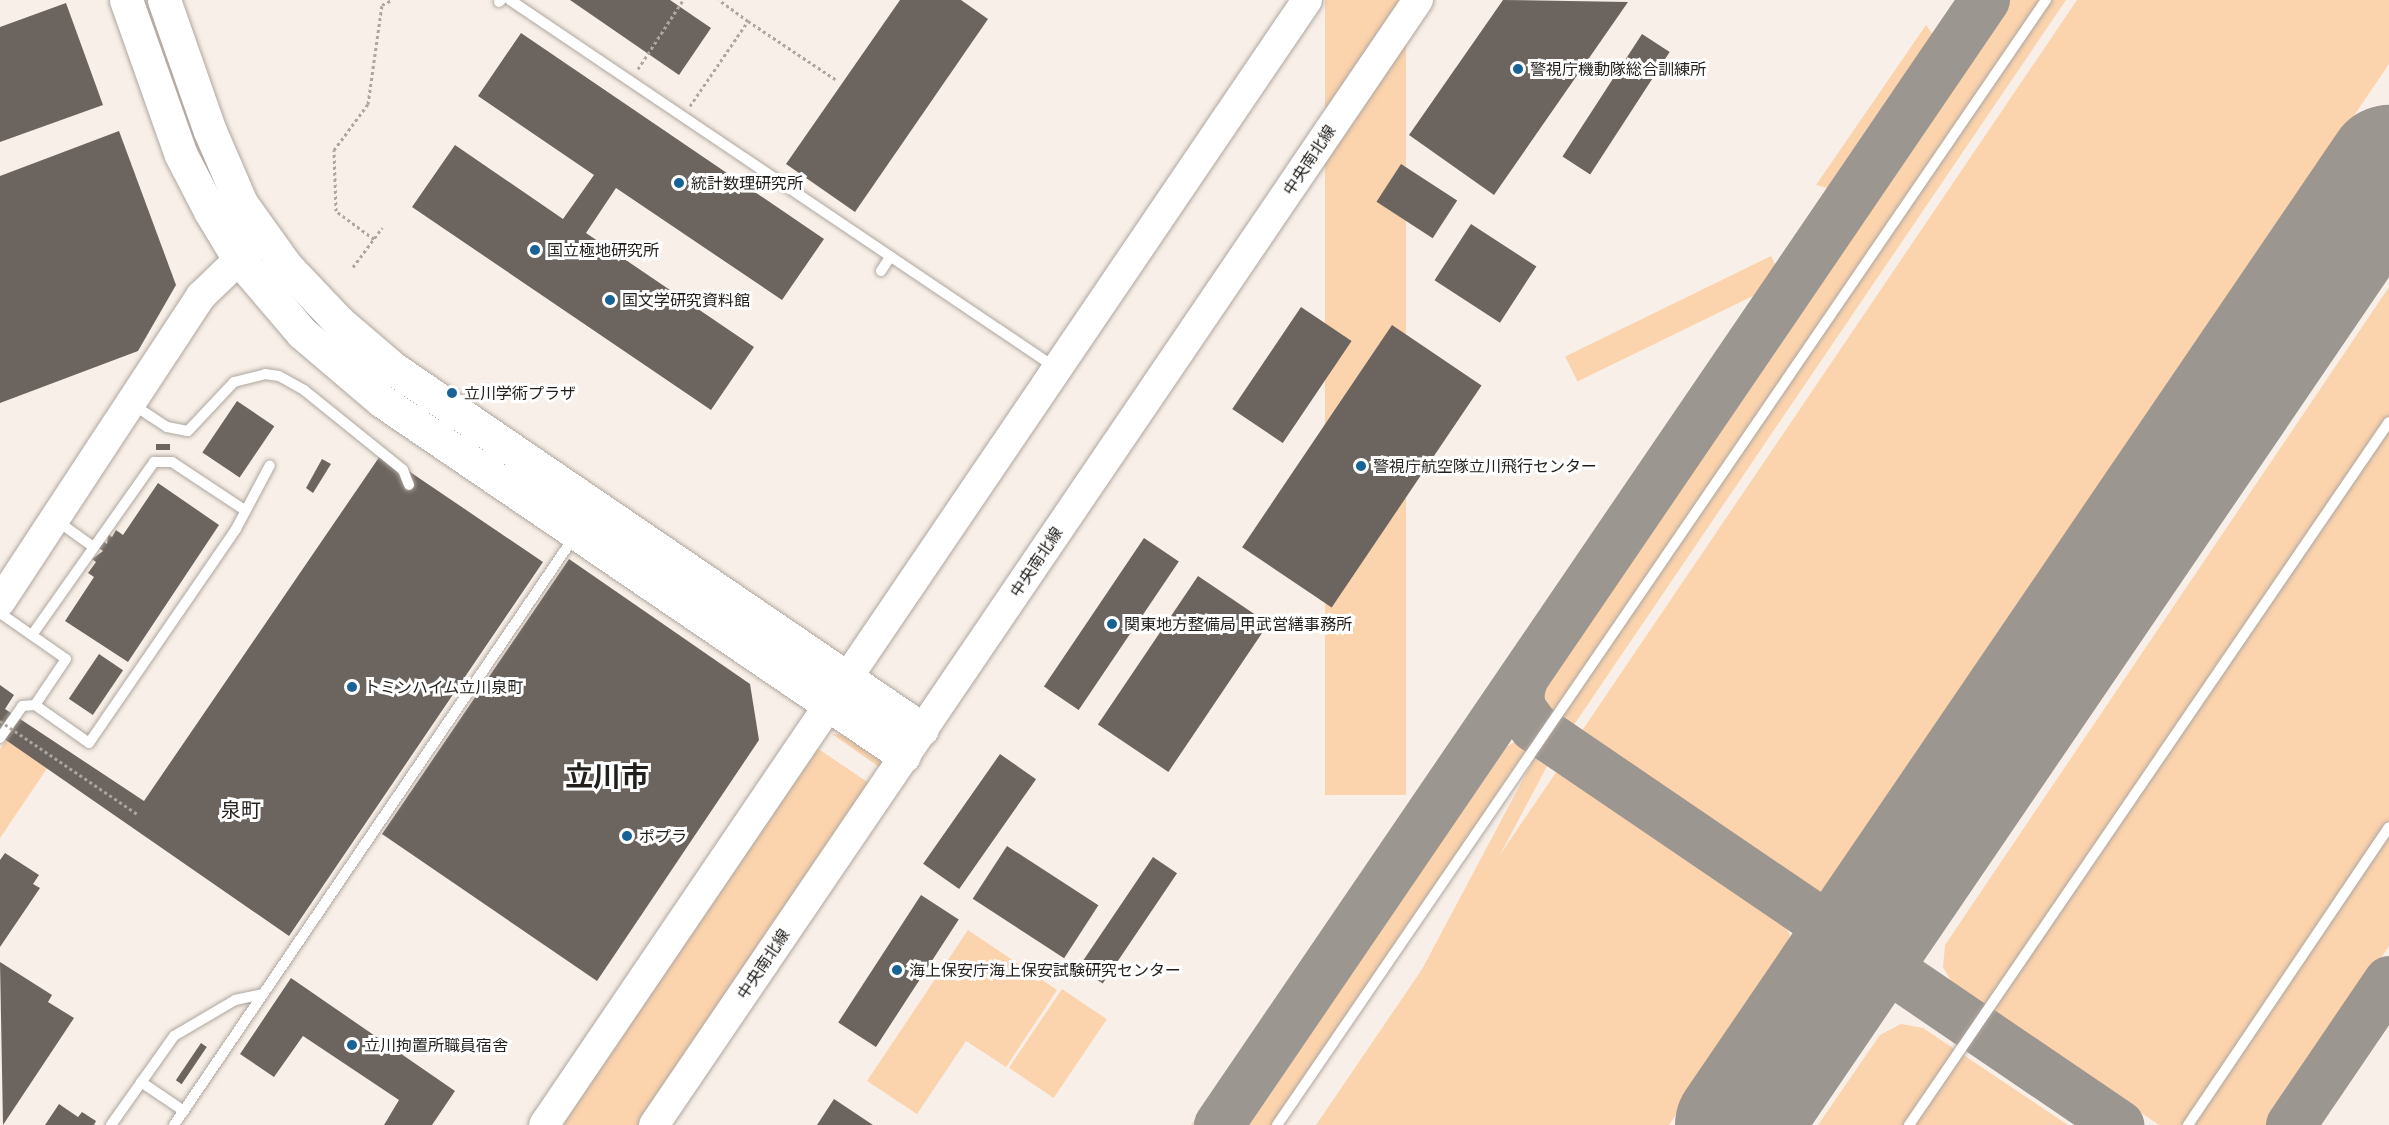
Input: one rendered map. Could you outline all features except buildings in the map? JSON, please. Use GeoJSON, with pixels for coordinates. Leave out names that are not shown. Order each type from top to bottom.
{"type":"FeatureCollection","features":[{"type":"Feature","properties":{"kind":"main road"},"geometry":{"type":"LineString","coordinates":[[126,0],[181,155],[239,259],[302,333],[356,382],[904,756]]}},
{"type":"Feature","properties":{"kind":"main road"},"geometry":{"type":"LineString","coordinates":[[164,0],[223,165],[241,203],[264,236],[339,322],[394,369],[922,729]]}},
{"type":"Feature","properties":{"kind":"main road"},"geometry":{"type":"LineString","coordinates":[[544,1125],[1307,0]]}},
{"type":"Feature","properties":{"kind":"main road","name":"中央南北線"},"geometry":{"type":"LineString","coordinates":[[654,1125],[1418,0]]}},
{"type":"Feature","properties":{"kind":"main road"},"geometry":{"type":"LineString","coordinates":[[0,602],[201,296],[264,236]]}},
{"type":"Feature","properties":{"kind":"lane"},"geometry":{"type":"LineString","coordinates":[[1277,1125],[2046,0]]}},
{"type":"Feature","properties":{"kind":"lane"},"geometry":{"type":"LineString","coordinates":[[503,1],[630,81],[1056,368]]}},
{"type":"Feature","properties":{"kind":"lane"},"geometry":{"type":"LineString","coordinates":[[881,271],[890,256]]}},
{"type":"Feature","properties":{"kind":"lane"},"geometry":{"type":"LineString","coordinates":[[132,404],[167,427],[188,431],[234,382],[265,374],[296,384],[403,470],[409,485]]}},
{"type":"Feature","properties":{"kind":"lane"},"geometry":{"type":"LineString","coordinates":[[1909,1125],[2389,422]]}},
{"type":"Feature","properties":{"kind":"lane"},"geometry":{"type":"LineString","coordinates":[[32,635],[92,546],[154,462],[172,462],[243,509]]}},
{"type":"Feature","properties":{"kind":"lane"},"geometry":{"type":"LineString","coordinates":[[0,738],[22,706],[35,705],[89,743],[236,529],[243,509],[270,465]]}},
{"type":"Feature","properties":{"kind":"lane"},"geometry":{"type":"LineString","coordinates":[[56,520],[92,546]]}},
{"type":"Feature","properties":{"kind":"lane"},"geometry":{"type":"LineString","coordinates":[[174,1125],[577,533]]}},
{"type":"Feature","properties":{"kind":"lane"},"geometry":{"type":"LineString","coordinates":[[0,614],[66,659],[35,705]]}},
{"type":"Feature","properties":{"kind":"lane"},"geometry":{"type":"LineString","coordinates":[[2188,1125],[2389,827]]}},
{"type":"Feature","properties":{"kind":"lane"},"geometry":{"type":"LineString","coordinates":[[111,1125],[164,1047],[187,1025],[235,1000],[263,994]]}},
{"type":"Feature","properties":{"kind":"lane"},"geometry":{"type":"LineString","coordinates":[[141,1082],[184,1111]]}},
{"type":"Feature","properties":{"kind":"path"},"geometry":{"type":"LineString","coordinates":[[374,239],[336,212],[334,150],[368,104],[382,5],[392,0]]}},
{"type":"Feature","properties":{"kind":"path"},"geometry":{"type":"LineString","coordinates":[[630,81],[683,0]]}},
{"type":"Feature","properties":{"kind":"path"},"geometry":{"type":"LineString","coordinates":[[718,0],[835,79]]}},
{"type":"Feature","properties":{"kind":"path"},"geometry":{"type":"LineString","coordinates":[[683,117],[748,21]]}},
{"type":"Feature","properties":{"kind":"path"},"geometry":{"type":"LineString","coordinates":[[353,267],[382,228]]}},
{"type":"Feature","properties":{"kind":"path"},"geometry":{"type":"LineString","coordinates":[[0,721],[139,815]]}},
{"type":"Feature","properties":{"kind":"shaded area"},"geometry":{"type":"Polygon","coordinates":[[[1325,0],[1406,0],[1406,795],[1325,795],[1325,0]]]}},
{"type":"Feature","properties":{"kind":"shaded area"},"geometry":{"type":"Polygon","coordinates":[[[2006,0],[2040,0],[1547,726],[1533,711],[1537,690],[2006,0]]]}},
{"type":"Feature","properties":{"kind":"shaded area"},"geometry":{"type":"Polygon","coordinates":[[[2051,0],[2066,0],[1565,738],[1553,730],[2051,0]]]}},
{"type":"Feature","properties":{"kind":"shaded area"},"geometry":{"type":"Polygon","coordinates":[[[2077,0],[2389,0],[2389,64],[1830,889],[1818,898],[1808,898],[1573,744],[2077,0]]]}},
{"type":"Feature","properties":{"kind":"shaded area"},"geometry":{"type":"Polygon","coordinates":[[[1926,25],[1933,35],[1934,56],[1846,185],[1830,189],[1816,185],[1926,25]]]}},
{"type":"Feature","properties":{"kind":"shaded area"},"geometry":{"type":"Polygon","coordinates":[[[1771,256],[1783,281],[1577,382],[1565,356],[1771,256]]]}},
{"type":"Feature","properties":{"kind":"shaded area"},"geometry":{"type":"Polygon","coordinates":[[[2389,287],[2389,946],[2267,1125],[2159,1125],[1954,986],[1943,967],[1945,945],[2389,287]]]}},
{"type":"Feature","properties":{"kind":"shaded area"},"geometry":{"type":"Polygon","coordinates":[[[832,734],[843,735],[880,759],[882,769],[832,734]]]}},
{"type":"Feature","properties":{"kind":"shaded area"},"geometry":{"type":"Polygon","coordinates":[[[7,739],[48,767],[0,838],[0,749],[7,739]]]}},
{"type":"Feature","properties":{"kind":"shaded area"},"geometry":{"type":"Polygon","coordinates":[[[1516,741],[1530,746],[1273,1125],[1242,1125],[1495,754],[1516,741]]]}},
{"type":"Feature","properties":{"kind":"shaded area"},"geometry":{"type":"Polygon","coordinates":[[[817,748],[874,787],[646,1125],[563,1125],[817,748]]]}},
{"type":"Feature","properties":{"kind":"shaded area"},"geometry":{"type":"Polygon","coordinates":[[[1537,753],[1550,760],[1356,1125],[1339,1125],[1537,753]]]}},
{"type":"Feature","properties":{"kind":"shaded area"},"geometry":{"type":"Polygon","coordinates":[[[1559,768],[1772,911],[1790,934],[1787,950],[1669,1125],[1316,1125],[1559,768]]]}},
{"type":"Feature","properties":{"kind":"shaded area"},"geometry":{"type":"Polygon","coordinates":[[[1326,926],[1339,935],[1303,987],[1290,978],[1326,926]]]}},
{"type":"Feature","properties":{"kind":"shaded area"},"geometry":{"type":"Polygon","coordinates":[[[968,930],[1057,990],[1006,1067],[966,1041],[917,1114],[867,1081],[968,930]]]}},
{"type":"Feature","properties":{"kind":"shaded area"},"geometry":{"type":"Polygon","coordinates":[[[1062,989],[1107,1019],[1054,1098],[1009,1068],[1062,989]]]}},
{"type":"Feature","properties":{"kind":"shaded area"},"geometry":{"type":"Polygon","coordinates":[[[1279,995],[1293,1004],[1252,1068],[1238,1059],[1279,995]]]}},
{"type":"Feature","properties":{"kind":"shaded area"},"geometry":{"type":"Polygon","coordinates":[[[1901,1024],[1923,1028],[2068,1125],[1818,1125],[1880,1035],[1901,1024]]]}},
{"type":"Feature","properties":{"kind":"shaded area"},"geometry":{"type":"Polygon","coordinates":[[[1228,1073],[1240,1081],[1209,1125],[1191,1125],[1228,1073]]]}},
{"type":"Feature","properties":{"kind":"taxiway"},"geometry":{"type":"LineString","coordinates":[[1219,1125],[1985,0]]}},
{"type":"Feature","properties":{"kind":"taxiway"},"geometry":{"type":"LineString","coordinates":[[1523,679],[1519,694],[1521,709],[1534,727],[2119,1125]]}},
{"type":"Feature","properties":{"kind":"taxiway"},"geometry":{"type":"LineString","coordinates":[[2291,1125],[2389,981]]}},
{"type":"Feature","properties":{"kind":"runway"},"geometry":{"type":"LineString","coordinates":[[1737,1125],[2389,167]]}},
{"type":"Feature","properties":{"kind":"place","name":"警視庁機動隊総合訓練所"},"geometry":{"type":"Point","coordinates":[1518,69]}},
{"type":"Feature","properties":{"kind":"place","name":"統計数理研究所"},"geometry":{"type":"Point","coordinates":[679,183]}},
{"type":"Feature","properties":{"kind":"place","name":"国立極地研究所"},"geometry":{"type":"Point","coordinates":[535,250]}},
{"type":"Feature","properties":{"kind":"place","name":"国文学研究資料館"},"geometry":{"type":"Point","coordinates":[610,300]}},
{"type":"Feature","properties":{"kind":"place","name":"立川学術プラザ"},"geometry":{"type":"Point","coordinates":[452,393]}},
{"type":"Feature","properties":{"kind":"place","name":"警視庁航空隊立川飛行センター"},"geometry":{"type":"Point","coordinates":[1361,466]}},
{"type":"Feature","properties":{"kind":"place","name":"関東地方整備局 甲武営繕事務所"},"geometry":{"type":"Point","coordinates":[1112,624]}},
{"type":"Feature","properties":{"kind":"place","name":"トミンハイム立川泉町"},"geometry":{"type":"Point","coordinates":[352,687]}},
{"type":"Feature","properties":{"kind":"place","name":"ポプラ"},"geometry":{"type":"Point","coordinates":[627,836]}},
{"type":"Feature","properties":{"kind":"place","name":"海上保安庁海上保安試験研究センター"},"geometry":{"type":"Point","coordinates":[897,970]}},
{"type":"Feature","properties":{"kind":"place","name":"立川拘置所職員宿舎"},"geometry":{"type":"Point","coordinates":[352,1045]}},
{"type":"Feature","properties":{"kind":"district","name":"立川市"},"geometry":{"type":"Point","coordinates":[607,775]}},
{"type":"Feature","properties":{"kind":"district","name":"泉町"},"geometry":{"type":"Point","coordinates":[241,809]}}]}
